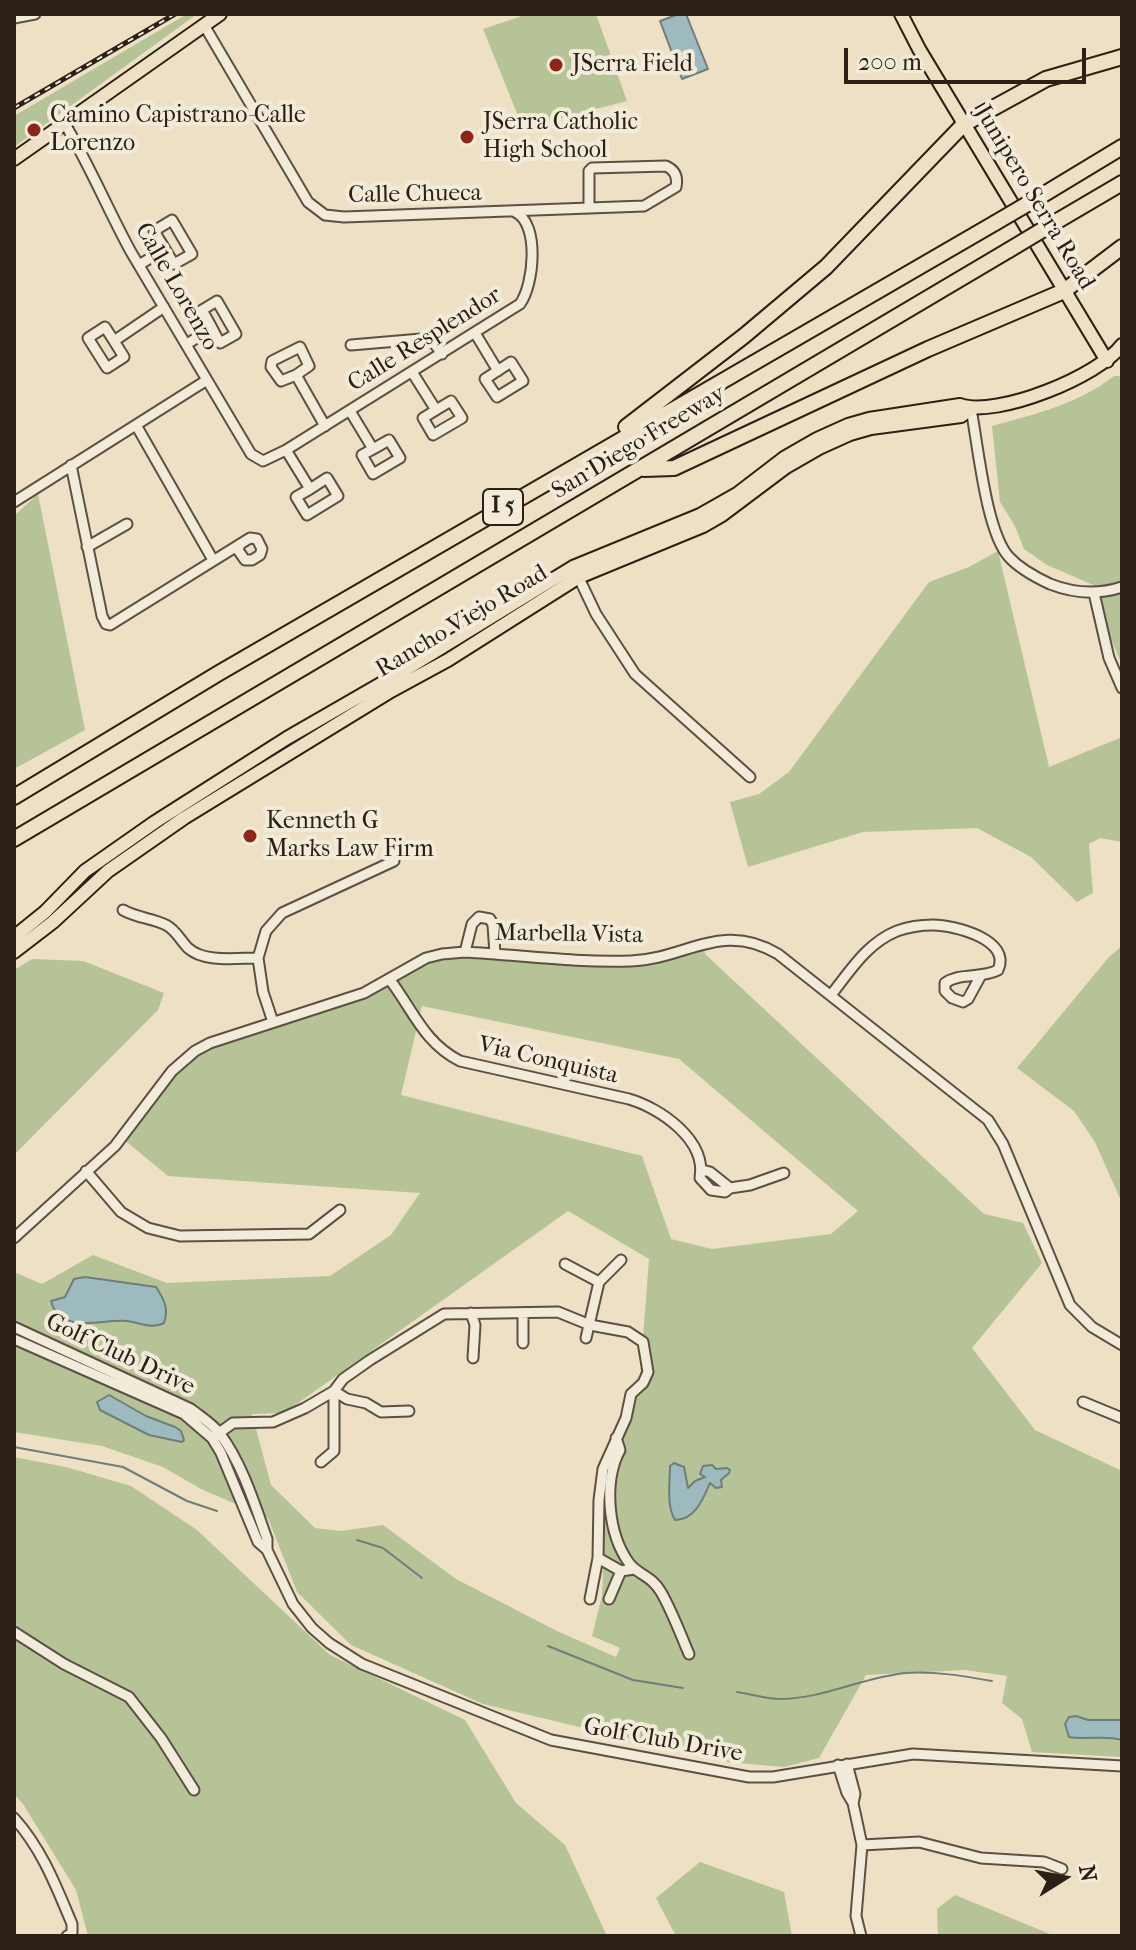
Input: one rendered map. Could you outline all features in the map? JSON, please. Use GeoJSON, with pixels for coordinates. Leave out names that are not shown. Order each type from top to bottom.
{"type":"FeatureCollection","features":[{"type":"Feature","properties":{"kind":"highway"},"geometry":{"type":"LineString","coordinates":[[583,461],[744,336],[826,267],[964,124],[1046,79],[1122,57]]}},
{"type":"Feature","properties":{"kind":"highway","name":"San Diego Freeway"},"geometry":{"type":"LineString","coordinates":[[14,797],[219,673],[1122,147]]}},
{"type":"Feature","properties":{"kind":"highway","name":"San Diego Freeway"},"geometry":{"type":"LineString","coordinates":[[14,839],[1122,183]]}},
{"type":"Feature","properties":{"kind":"highway"},"geometry":{"type":"LineString","coordinates":[[641,469],[674,468],[928,349],[1064,291],[1122,247]]}},
{"type":"Feature","properties":{"kind":"main road"},"geometry":{"type":"LineString","coordinates":[[14,159],[220,14]]}},
{"type":"Feature","properties":{"kind":"main road","name":"Junipero Serra Road"},"geometry":{"type":"LineString","coordinates":[[901,14],[1107,361]]}},
{"type":"Feature","properties":{"kind":"main road","name":"Rancho Viejo Road"},"geometry":{"type":"LineString","coordinates":[[14,937],[45,912],[85,871],[135,835],[287,738],[576,572],[682,536],[786,467],[840,439],[871,428],[961,416],[971,409],[997,407],[1071,381],[1107,361],[1122,345]]}},
{"type":"Feature","properties":{"kind":"main road","name":"Rancho Viejo Road"},"geometry":{"type":"LineString","coordinates":[[14,952],[53,922],[108,871],[184,818],[401,685],[448,660],[576,572]]}},
{"type":"Feature","properties":{"kind":"street"},"geometry":{"type":"LineString","coordinates":[[14,18],[35,14]]}},
{"type":"Feature","properties":{"kind":"street","name":"Calle Chueca"},"geometry":{"type":"LineString","coordinates":[[204,25],[308,202],[318,212],[344,217],[644,206],[676,187],[676,175],[666,166],[592,168],[589,171],[589,207]]}},
{"type":"Feature","properties":{"kind":"street","name":"Calle Lorenzo"},"geometry":{"type":"LineString","coordinates":[[65,124],[139,265],[251,454],[263,461]]}},
{"type":"Feature","properties":{"kind":"street","name":"Calle Resplendor"},"geometry":{"type":"LineString","coordinates":[[263,461],[286,450],[515,309],[528,290],[530,230],[523,216],[515,212]]}},
{"type":"Feature","properties":{"kind":"street"},"geometry":{"type":"LineString","coordinates":[[172,220],[192,254],[174,264],[165,249],[154,231],[172,220]]}},
{"type":"Feature","properties":{"kind":"street"},"geometry":{"type":"LineString","coordinates":[[139,265],[165,249]]}},
{"type":"Feature","properties":{"kind":"street"},"geometry":{"type":"LineString","coordinates":[[217,301],[236,334],[220,343],[212,328],[202,310],[217,301]]}},
{"type":"Feature","properties":{"kind":"street"},"geometry":{"type":"LineString","coordinates":[[114,341],[164,307]]}},
{"type":"Feature","properties":{"kind":"street"},"geometry":{"type":"LineString","coordinates":[[187,344],[212,328]]}},
{"type":"Feature","properties":{"kind":"street"},"geometry":{"type":"LineString","coordinates":[[475,333],[498,371]]}},
{"type":"Feature","properties":{"kind":"street"},"geometry":{"type":"LineString","coordinates":[[351,345],[421,339],[434,343],[442,354]]}},
{"type":"Feature","properties":{"kind":"street"},"geometry":{"type":"LineString","coordinates":[[302,348],[310,362],[296,375],[281,381],[271,367],[272,361],[302,348]]}},
{"type":"Feature","properties":{"kind":"street"},"geometry":{"type":"LineString","coordinates":[[511,362],[523,381],[497,397],[485,379],[498,371],[511,362]]}},
{"type":"Feature","properties":{"kind":"street"},"geometry":{"type":"LineString","coordinates":[[412,372],[436,410]]}},
{"type":"Feature","properties":{"kind":"street"},"geometry":{"type":"LineString","coordinates":[[296,375],[325,426]]}},
{"type":"Feature","properties":{"kind":"street"},"geometry":{"type":"LineString","coordinates":[[14,502],[207,380]]}},
{"type":"Feature","properties":{"kind":"street"},"geometry":{"type":"LineString","coordinates":[[451,401],[462,418],[433,435],[423,418],[436,410],[451,401]]}},
{"type":"Feature","properties":{"kind":"street"},"geometry":{"type":"LineString","coordinates":[[971,409],[998,539],[1007,555],[1032,576],[1063,589],[1094,593],[1122,587]]}},
{"type":"Feature","properties":{"kind":"street"},"geometry":{"type":"LineString","coordinates":[[350,411],[373,449]]}},
{"type":"Feature","properties":{"kind":"street"},"geometry":{"type":"LineString","coordinates":[[136,425],[213,560]]}},
{"type":"Feature","properties":{"kind":"street"},"geometry":{"type":"LineString","coordinates":[[286,450],[310,489]]}},
{"type":"Feature","properties":{"kind":"street"},"geometry":{"type":"LineString","coordinates":[[71,465],[106,624],[110,625],[240,544]]}},
{"type":"Feature","properties":{"kind":"street"},"geometry":{"type":"LineString","coordinates":[[327,478],[338,496],[307,515],[296,497],[310,489],[327,478]]}},
{"type":"Feature","properties":{"kind":"street"},"geometry":{"type":"LineString","coordinates":[[87,547],[127,524]]}},
{"type":"Feature","properties":{"kind":"street"},"geometry":{"type":"LineString","coordinates":[[576,572],[596,614],[635,674],[750,777]]}},
{"type":"Feature","properties":{"kind":"street"},"geometry":{"type":"LineString","coordinates":[[1094,593],[1109,658],[1122,688]]}},
{"type":"Feature","properties":{"kind":"street"},"geometry":{"type":"LineString","coordinates":[[273,1022],[263,992],[258,958],[266,931],[282,913],[394,861]]}},
{"type":"Feature","properties":{"kind":"street"},"geometry":{"type":"LineString","coordinates":[[123,910],[137,918],[165,925],[195,953],[210,957],[258,958]]}},
{"type":"Feature","properties":{"kind":"street"},"geometry":{"type":"LineString","coordinates":[[465,952],[472,924],[479,917],[490,919],[493,925],[495,954]]}},
{"type":"Feature","properties":{"kind":"street"},"geometry":{"type":"LineString","coordinates":[[831,995],[875,944],[898,930],[917,926],[961,929],[995,947],[1001,953],[1002,962],[998,970],[980,977]]}},
{"type":"Feature","properties":{"kind":"street","name":"Marbella Vista"},"geometry":{"type":"LineString","coordinates":[[14,1238],[122,1138],[172,1071],[187,1056],[210,1043],[364,993],[426,958],[442,954],[465,952],[630,961],[711,941],[738,940],[771,950],[988,1120],[1003,1144],[1070,1305],[1092,1327],[1122,1345]]}},
{"type":"Feature","properties":{"kind":"street","name":"Via Conquista"},"geometry":{"type":"LineString","coordinates":[[390,980],[426,1036],[450,1056],[470,1065],[647,1105],[681,1128],[702,1170],[730,1188],[750,1185],[784,1173]]}},
{"type":"Feature","properties":{"kind":"street"},"geometry":{"type":"LineString","coordinates":[[86,1171],[121,1212],[148,1228],[180,1236],[309,1234],[340,1210]]}},
{"type":"Feature","properties":{"kind":"street"},"geometry":{"type":"LineString","coordinates":[[586,1338],[599,1282],[621,1260]]}},
{"type":"Feature","properties":{"kind":"street"},"geometry":{"type":"LineString","coordinates":[[565,1264],[599,1282]]}},
{"type":"Feature","properties":{"kind":"street"},"geometry":{"type":"LineString","coordinates":[[215,1435],[237,1422],[280,1420],[334,1391],[343,1379],[430,1320],[449,1313],[558,1312],[590,1325],[628,1332],[643,1342],[648,1372],[643,1383],[631,1394],[626,1418],[603,1469],[598,1558],[590,1599]]}},
{"type":"Feature","properties":{"kind":"street"},"geometry":{"type":"LineString","coordinates":[[471,1313],[475,1325],[473,1358]]}},
{"type":"Feature","properties":{"kind":"street"},"geometry":{"type":"LineString","coordinates":[[523,1313],[523,1343]]}},
{"type":"Feature","properties":{"kind":"street","name":"Golf Club Drive"},"geometry":{"type":"LineString","coordinates":[[14,1327],[191,1409],[215,1435],[258,1542],[267,1550],[293,1604],[329,1643],[362,1664],[551,1740],[749,1777],[773,1777],[913,1754],[1122,1766]]}},
{"type":"Feature","properties":{"kind":"street","name":"Golf Club Drive"},"geometry":{"type":"LineString","coordinates":[[14,1339],[184,1414],[215,1435]]}},
{"type":"Feature","properties":{"kind":"street"},"geometry":{"type":"LineString","coordinates":[[334,1391],[381,1412],[409,1411]]}},
{"type":"Feature","properties":{"kind":"street"},"geometry":{"type":"LineString","coordinates":[[321,1462],[334,1451],[334,1391]]}},
{"type":"Feature","properties":{"kind":"street"},"geometry":{"type":"LineString","coordinates":[[1083,1402],[1122,1418]]}},
{"type":"Feature","properties":{"kind":"street"},"geometry":{"type":"LineString","coordinates":[[616,1438],[620,1450],[613,1468],[609,1495],[617,1534],[627,1560],[634,1569],[651,1578],[662,1593],[689,1654]]}},
{"type":"Feature","properties":{"kind":"street"},"geometry":{"type":"LineString","coordinates":[[598,1558],[621,1571],[634,1569]]}},
{"type":"Feature","properties":{"kind":"street"},"geometry":{"type":"LineString","coordinates":[[609,1599],[621,1571]]}},
{"type":"Feature","properties":{"kind":"street"},"geometry":{"type":"LineString","coordinates":[[14,1632],[64,1664],[129,1697],[161,1738],[194,1790]]}},
{"type":"Feature","properties":{"kind":"street"},"geometry":{"type":"LineString","coordinates":[[842,1765],[855,1794],[853,1803],[862,1845],[856,1916],[861,1936]]}},
{"type":"Feature","properties":{"kind":"street"},"geometry":{"type":"LineString","coordinates":[[14,1818],[35,1844],[48,1869],[72,1924],[72,1933],[67,1936]]}},
{"type":"Feature","properties":{"kind":"street"},"geometry":{"type":"LineString","coordinates":[[862,1845],[919,1842],[981,1858],[1044,1862],[1062,1869]]}},
{"type":"Feature","properties":{"kind":"green space"},"geometry":{"type":"Polygon","coordinates":[[[187,14],[197,14],[14,147],[14,116],[187,14]]]}},
{"type":"Feature","properties":{"kind":"green space","name":"JSerra Field"},"geometry":{"type":"Polygon","coordinates":[[[528,14],[596,14],[627,101],[523,128],[483,29],[528,14]]]}},
{"type":"Feature","properties":{"kind":"green space"},"geometry":{"type":"Polygon","coordinates":[[[1114,376],[1122,376],[1122,665],[1104,622],[1098,587],[1047,565],[1024,549],[1015,526],[1000,502],[992,426],[1071,401],[1114,376]]]}},
{"type":"Feature","properties":{"kind":"green space"},"geometry":{"type":"Polygon","coordinates":[[[38,494],[85,730],[14,769],[14,516],[38,494]]]}},
{"type":"Feature","properties":{"kind":"green space"},"geometry":{"type":"Polygon","coordinates":[[[998,551],[1049,767],[1122,737],[1122,842],[1100,838],[1089,844],[1093,893],[1077,902],[1031,857],[977,828],[863,832],[748,867],[730,802],[759,794],[789,772],[929,582],[969,567],[998,551]]]}},
{"type":"Feature","properties":{"kind":"green space"},"geometry":{"type":"Polygon","coordinates":[[[703,943],[705,954],[984,1214],[1023,1223],[1042,1263],[972,1348],[1035,1430],[1122,1471],[1122,1757],[1032,1752],[1022,1719],[1002,1703],[1007,1676],[965,1670],[866,1675],[819,1758],[784,1767],[727,1762],[483,1704],[351,1645],[297,1592],[268,1518],[201,1489],[163,1467],[102,1446],[14,1432],[14,1272],[42,1284],[93,1255],[167,1283],[330,1276],[391,1235],[420,1193],[168,1176],[122,1138],[195,1051],[364,993],[442,954],[630,961],[703,943]],[[422,1006],[401,1095],[642,1156],[671,1239],[712,1249],[831,1234],[858,1211],[679,1059],[422,1006]],[[568,1211],[284,1413],[252,1414],[271,1485],[315,1528],[341,1531],[383,1525],[456,1579],[559,1632],[616,1657],[620,1648],[592,1636],[602,1596],[607,1474],[640,1377],[649,1259],[568,1211]]]}},
{"type":"Feature","properties":{"kind":"green space"},"geometry":{"type":"Polygon","coordinates":[[[1122,946],[1122,1203],[1095,1142],[1074,1111],[1017,1068],[1109,957],[1122,946]]]}},
{"type":"Feature","properties":{"kind":"green space"},"geometry":{"type":"Polygon","coordinates":[[[32,959],[83,961],[164,993],[158,1010],[14,1155],[14,970],[32,959]]]}},
{"type":"Feature","properties":{"kind":"green space"},"geometry":{"type":"Polygon","coordinates":[[[14,1457],[66,1467],[131,1486],[197,1530],[330,1655],[465,1720],[516,1803],[565,1845],[607,1936],[88,1936],[76,1890],[14,1794],[14,1457]]]}},
{"type":"Feature","properties":{"kind":"green space"},"geometry":{"type":"Polygon","coordinates":[[[700,1862],[784,1892],[792,1936],[676,1936],[656,1898],[700,1862]]]}},
{"type":"Feature","properties":{"kind":"green space"},"geometry":{"type":"Polygon","coordinates":[[[955,1895],[1055,1936],[938,1936],[937,1909],[955,1895]]]}},
{"type":"Feature","properties":{"kind":"water"},"geometry":{"type":"Polygon","coordinates":[[[686,14],[708,69],[682,79],[660,21],[686,14]]]}},
{"type":"Feature","properties":{"kind":"water"},"geometry":{"type":"Polygon","coordinates":[[[85,1277],[156,1287],[165,1304],[164,1323],[154,1326],[126,1321],[82,1323],[63,1318],[51,1301],[65,1297],[74,1279],[85,1277]]]}},
{"type":"Feature","properties":{"kind":"water"},"geometry":{"type":"Polygon","coordinates":[[[109,1395],[146,1416],[175,1427],[181,1431],[184,1440],[149,1435],[100,1410],[97,1402],[109,1395]]]}},
{"type":"Feature","properties":{"kind":"water"},"geometry":{"type":"Polygon","coordinates":[[[674,1463],[684,1467],[688,1488],[705,1477],[700,1474],[703,1466],[730,1470],[721,1480],[722,1487],[716,1488],[710,1483],[693,1513],[675,1520],[669,1494],[670,1466],[674,1463]]]}},
{"type":"Feature","properties":{"kind":"water"},"geometry":{"type":"Polygon","coordinates":[[[1069,1717],[1088,1720],[1122,1720],[1122,1740],[1069,1737],[1065,1724],[1069,1717]]]}},
{"type":"Feature","properties":{"kind":"waterway"},"geometry":{"type":"LineString","coordinates":[[14,1447],[123,1467],[187,1501],[217,1511]]}},
{"type":"Feature","properties":{"kind":"waterway"},"geometry":{"type":"LineString","coordinates":[[357,1540],[383,1548],[422,1578]]}},
{"type":"Feature","properties":{"kind":"waterway"},"geometry":{"type":"LineString","coordinates":[[548,1646],[633,1680],[683,1688]]}},
{"type":"Feature","properties":{"kind":"waterway"},"geometry":{"type":"LineString","coordinates":[[737,1692],[775,1699],[796,1698],[906,1673],[938,1673],[992,1681]]}},
{"type":"Feature","properties":{"kind":"railway"},"geometry":{"type":"LineString","coordinates":[[14,108],[175,14]]}},
{"type":"Feature","properties":{"kind":"place","name":"JSerra Field"},"geometry":{"type":"Point","coordinates":[556,65]}},
{"type":"Feature","properties":{"kind":"place","name":"Camino Capistrano-Calle Lorenzo"},"geometry":{"type":"Point","coordinates":[34,130]}},
{"type":"Feature","properties":{"kind":"place","name":"JSerra Catholic High School"},"geometry":{"type":"Point","coordinates":[467,137]}},
{"type":"Feature","properties":{"kind":"place","name":"Kenneth G Marks Law Firm"},"geometry":{"type":"Point","coordinates":[250,836]}}]}
